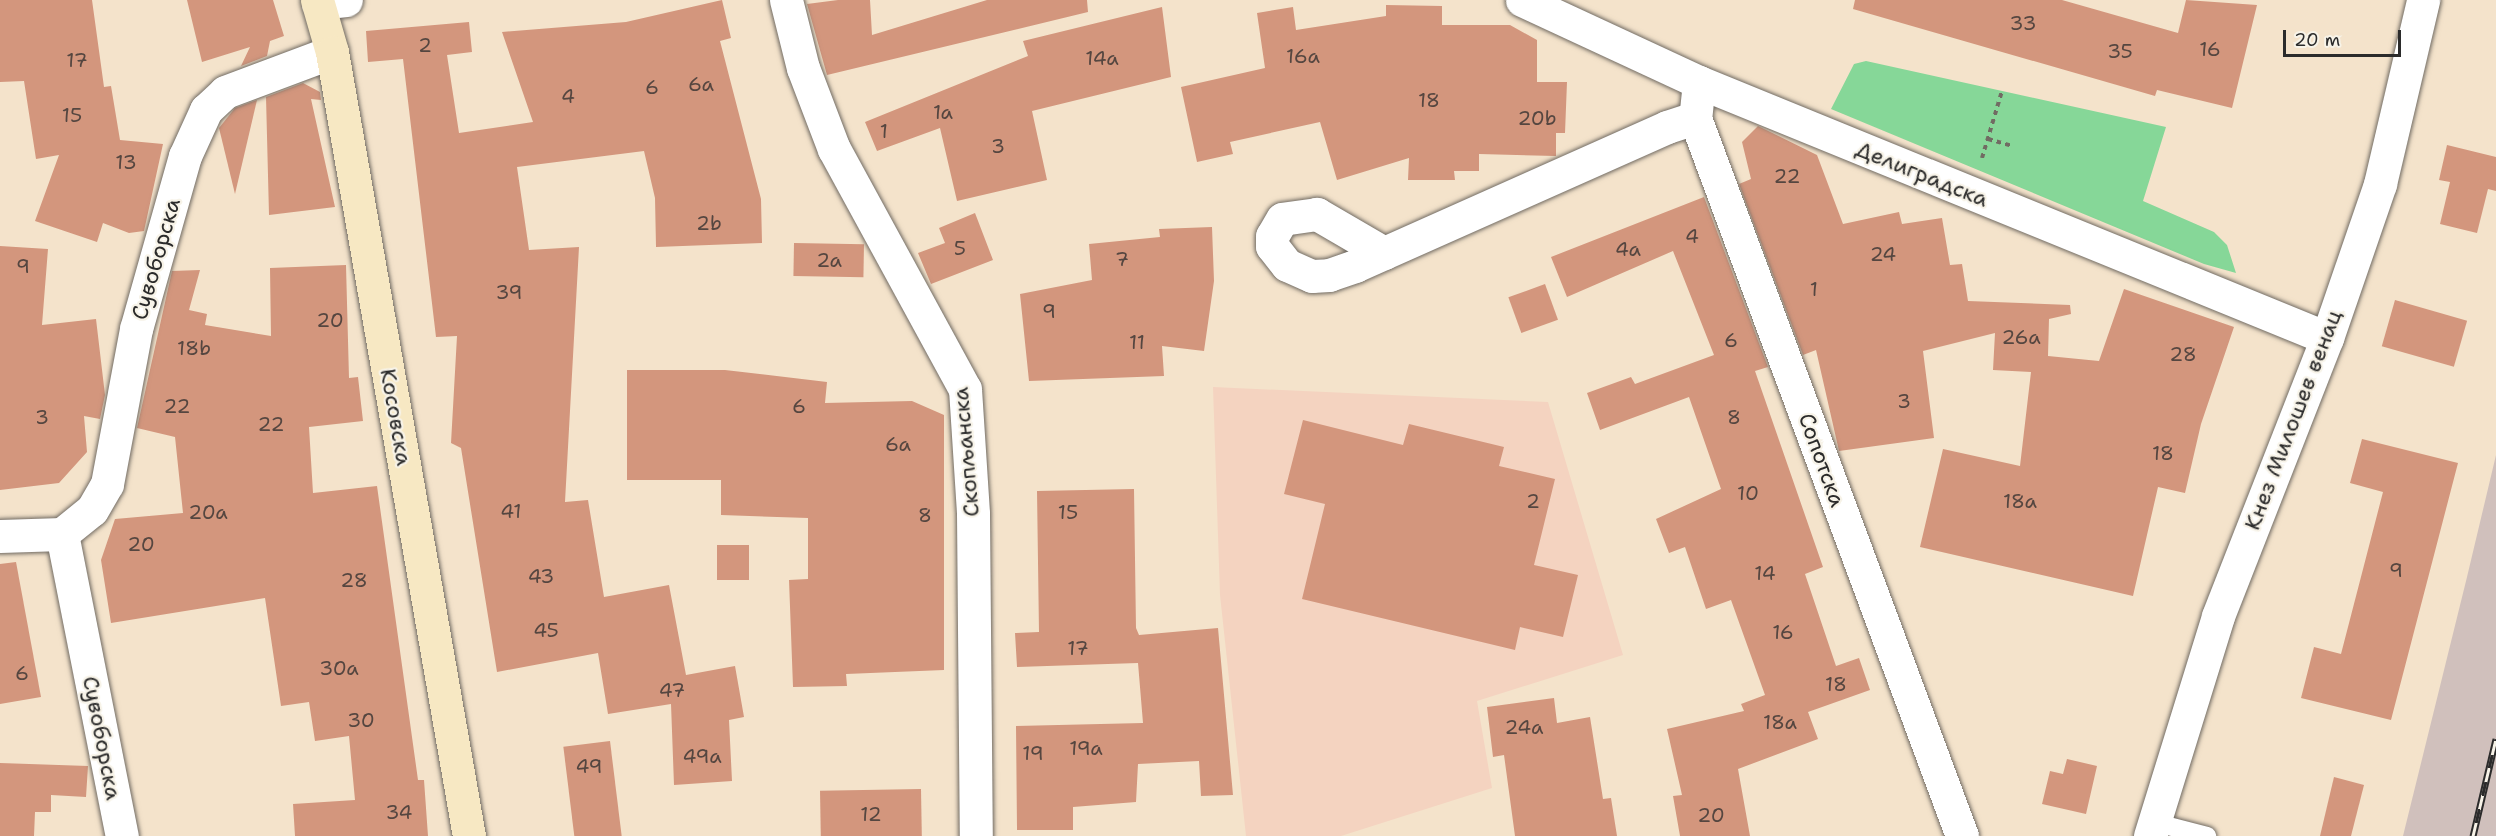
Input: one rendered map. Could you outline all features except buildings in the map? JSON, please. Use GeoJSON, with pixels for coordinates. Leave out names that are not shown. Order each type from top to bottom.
{"type":"FeatureCollection","features":[{"type":"Feature","properties":{"kind":"main road","name":"Косовска"},"geometry":{"type":"LineString","coordinates":[[327,1],[332,52],[469,836]]}},
{"type":"Feature","properties":{"kind":"street","name":"Скопљанска"},"geometry":{"type":"LineString","coordinates":[[786,0],[803,68],[834,149],[965,389],[973,514],[976,836]]}},
{"type":"Feature","properties":{"kind":"street","name":"Делиградска"},"geometry":{"type":"LineString","coordinates":[[1522,0],[1699,82],[2327,338]]}},
{"type":"Feature","properties":{"kind":"street","name":"Кнез Милошев венац"},"geometry":{"type":"LineString","coordinates":[[2152,829],[2217,616],[2327,338],[2380,184],[2423,0]]}},
{"type":"Feature","properties":{"kind":"street","name":"Сувоборска"},"geometry":{"type":"LineString","coordinates":[[122,836],[62,534],[93,510],[107,484],[136,330],[195,126],[225,92],[332,52]]}},
{"type":"Feature","properties":{"kind":"street","name":"Сопотска"},"geometry":{"type":"LineString","coordinates":[[1699,82],[1695,118],[1962,836]]}},
{"type":"Feature","properties":{"kind":"street"},"geometry":{"type":"LineString","coordinates":[[1384,253],[1695,118]]}},
{"type":"Feature","properties":{"kind":"street"},"geometry":{"type":"LineString","coordinates":[[0,536],[62,534]]}},
{"type":"Feature","properties":{"kind":"lane"},"geometry":{"type":"LineString","coordinates":[[2152,829],[2207,836]]}},
{"type":"Feature","properties":{"kind":"path"},"geometry":{"type":"LineString","coordinates":[[1978,171],[2002,91]]}},
{"type":"Feature","properties":{"kind":"path"},"geometry":{"type":"LineString","coordinates":[[1988,139],[2012,146]]}},
{"type":"Feature","properties":{"kind":"shaded area"},"geometry":{"type":"Polygon","coordinates":[[[1213,387],[1548,402],[1623,655],[1477,701],[1492,788],[1341,836],[1246,836],[1220,595],[1213,387]]]}},
{"type":"Feature","properties":{"kind":"shaded area"},"geometry":{"type":"Polygon","coordinates":[[[2496,455],[2496,836],[2403,836],[2467,577],[2496,455]]]}},
{"type":"Feature","properties":{"kind":"green space"},"geometry":{"type":"Polygon","coordinates":[[[1866,61],[2166,127],[2143,201],[2214,232],[2227,245],[2236,273],[2204,264],[1831,109],[1854,64],[1866,61]]]}},
{"type":"Feature","properties":{"kind":"railway"},"geometry":{"type":"LineString","coordinates":[[2473,836],[2496,739]]}}]}
